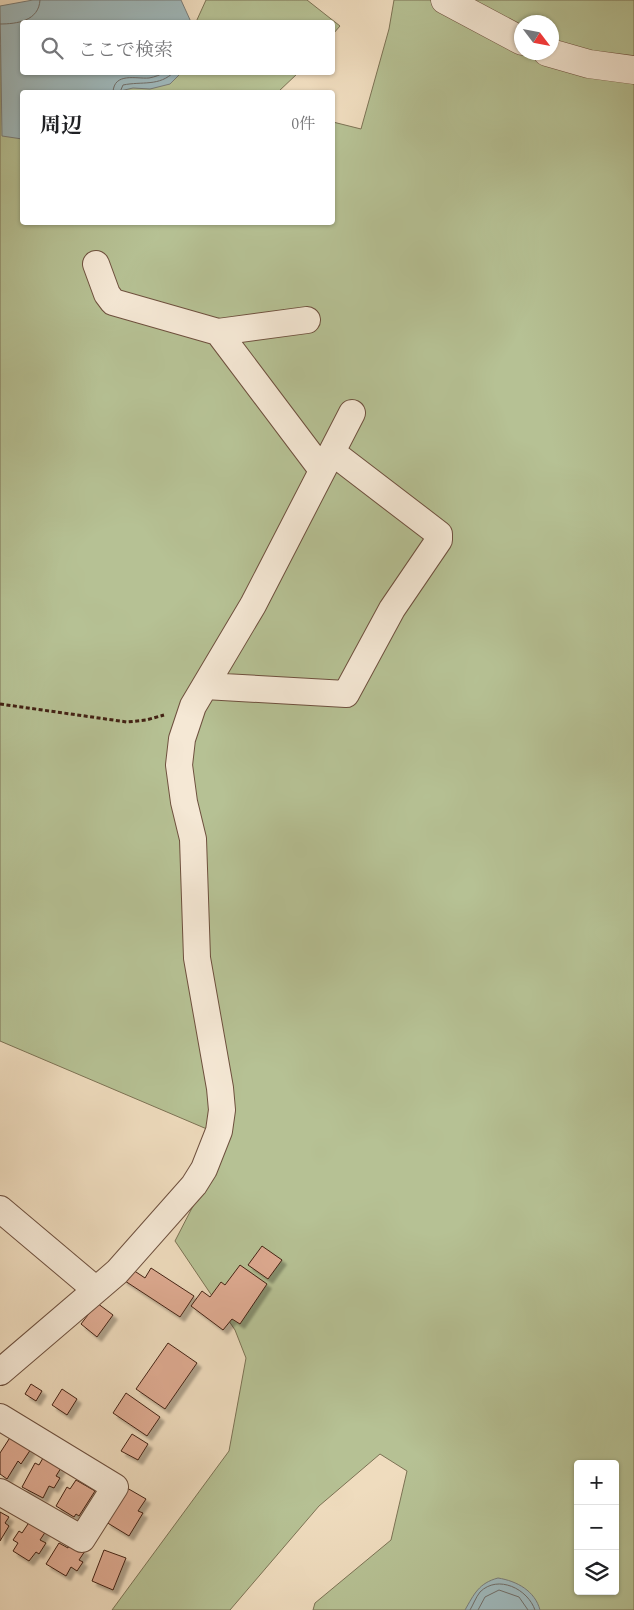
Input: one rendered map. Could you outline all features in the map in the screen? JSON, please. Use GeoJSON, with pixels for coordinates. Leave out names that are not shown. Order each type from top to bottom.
{"type":"FeatureCollection","features":[{"type":"Feature","properties":{"kind":"street"},"geometry":{"type":"LineString","coordinates":[[445,0],[514,37]]}},
{"type":"Feature","properties":{"kind":"street"},"geometry":{"type":"LineString","coordinates":[[559,55],[589,64],[634,70]]}},
{"type":"Feature","properties":{"kind":"street"},"geometry":{"type":"LineString","coordinates":[[96,264],[107,294],[113,302],[218,332],[307,320]]}},
{"type":"Feature","properties":{"kind":"street"},"geometry":{"type":"LineString","coordinates":[[199,696],[346,694],[392,609],[440,540],[439,534],[327,461],[218,332]]}},
{"type":"Feature","properties":{"kind":"street"},"geometry":{"type":"LineString","coordinates":[[0,1372],[94,1289],[117,1272],[194,1185],[204,1169],[219,1131],[222,1110],[220,1088],[197,958],[194,838],[184,802],[179,765],[182,739],[199,696],[253,605],[352,413]]}},
{"type":"Feature","properties":{"kind":"street"},"geometry":{"type":"LineString","coordinates":[[0,1209],[94,1289]]}},
{"type":"Feature","properties":{"kind":"street"},"geometry":{"type":"LineString","coordinates":[[0,1417],[115,1486],[82,1539],[0,1492]]}},
{"type":"Feature","properties":{"kind":"path"},"geometry":{"type":"LineString","coordinates":[[0,704],[127,722],[146,720],[199,696]]}},
{"type":"Feature","properties":{"kind":"green space"},"geometry":{"type":"Polygon","coordinates":[[[206,0],[307,0],[332,20],[197,20],[206,0]]]}},
{"type":"Feature","properties":{"kind":"green space"},"geometry":{"type":"Polygon","coordinates":[[[394,0],[634,0],[634,1610],[313,1610],[315,1603],[391,1540],[407,1471],[380,1454],[319,1506],[230,1610],[112,1610],[229,1451],[246,1358],[235,1330],[175,1241],[228,1138],[0,1041],[0,45],[20,70],[20,75],[296,75],[280,90],[20,90],[20,225],[335,225],[335,122],[361,129],[389,29],[394,0]]]}},
{"type":"Feature","properties":{"kind":"green space"},"geometry":{"type":"Polygon","coordinates":[[[335,22],[340,26],[335,32],[335,22]]]}},
{"type":"Feature","properties":{"kind":"water"},"geometry":{"type":"Polygon","coordinates":[[[33,0],[181,0],[190,20],[20,20],[20,75],[179,75],[170,84],[150,89],[20,90],[20,139],[2,136],[0,6],[33,0]]]}},
{"type":"Feature","properties":{"kind":"water"},"geometry":{"type":"Polygon","coordinates":[[[498,1578],[518,1584],[530,1592],[538,1603],[540,1610],[465,1610],[474,1594],[482,1586],[498,1578]]]}},
{"type":"Feature","properties":{"kind":"building"},"geometry":{"type":"Polygon","coordinates":[[[262,1246],[282,1260],[268,1279],[248,1265],[262,1246]]]}},
{"type":"Feature","properties":{"kind":"building"},"geometry":{"type":"Polygon","coordinates":[[[240,1265],[267,1284],[240,1324],[232,1319],[223,1330],[191,1306],[202,1291],[210,1297],[221,1282],[225,1285],[240,1265]]]}},
{"type":"Feature","properties":{"kind":"building"},"geometry":{"type":"Polygon","coordinates":[[[130,1268],[145,1278],[151,1268],[194,1296],[180,1317],[122,1279],[130,1268]]]}},
{"type":"Feature","properties":{"kind":"building"},"geometry":{"type":"Polygon","coordinates":[[[97,1303],[113,1315],[97,1337],[81,1324],[97,1303]]]}},
{"type":"Feature","properties":{"kind":"building"},"geometry":{"type":"Polygon","coordinates":[[[168,1343],[197,1363],[165,1409],[136,1389],[168,1343]]]}},
{"type":"Feature","properties":{"kind":"building"},"geometry":{"type":"Polygon","coordinates":[[[31,1384],[42,1391],[36,1401],[25,1394],[31,1384]]]}},
{"type":"Feature","properties":{"kind":"building"},"geometry":{"type":"Polygon","coordinates":[[[62,1389],[77,1399],[67,1415],[52,1405],[62,1389]]]}},
{"type":"Feature","properties":{"kind":"building"},"geometry":{"type":"Polygon","coordinates":[[[126,1393],[160,1417],[147,1436],[113,1413],[126,1393]]]}},
{"type":"Feature","properties":{"kind":"building"},"geometry":{"type":"Polygon","coordinates":[[[132,1434],[148,1444],[138,1460],[121,1451],[132,1434]]]}},
{"type":"Feature","properties":{"kind":"building"},"geometry":{"type":"Polygon","coordinates":[[[11,1436],[31,1449],[21,1464],[18,1461],[7,1479],[0,1474],[0,1453],[11,1436]]]}},
{"type":"Feature","properties":{"kind":"building"},"geometry":{"type":"Polygon","coordinates":[[[43,1458],[61,1468],[56,1476],[60,1478],[54,1488],[49,1486],[43,1498],[22,1487],[35,1463],[39,1465],[43,1458]]]}},
{"type":"Feature","properties":{"kind":"building"},"geometry":{"type":"Polygon","coordinates":[[[76,1480],[95,1491],[79,1516],[76,1514],[74,1517],[56,1506],[67,1487],[70,1489],[76,1480]]]}},
{"type":"Feature","properties":{"kind":"building"},"geometry":{"type":"Polygon","coordinates":[[[127,1488],[146,1499],[138,1511],[143,1513],[129,1536],[106,1522],[127,1488]]]}},
{"type":"Feature","properties":{"kind":"building"},"geometry":{"type":"Polygon","coordinates":[[[0,1512],[9,1517],[5,1523],[9,1526],[0,1541],[0,1512]]]}},
{"type":"Feature","properties":{"kind":"building"},"geometry":{"type":"Polygon","coordinates":[[[30,1521],[46,1531],[40,1540],[46,1543],[39,1554],[36,1552],[29,1561],[13,1551],[18,1543],[13,1540],[19,1531],[22,1533],[30,1521]]]}},
{"type":"Feature","properties":{"kind":"building"},"geometry":{"type":"Polygon","coordinates":[[[71,1542],[85,1551],[79,1560],[83,1562],[77,1571],[71,1567],[66,1576],[46,1564],[59,1543],[68,1548],[71,1542]]]}},
{"type":"Feature","properties":{"kind":"building"},"geometry":{"type":"Polygon","coordinates":[[[104,1550],[126,1558],[113,1590],[92,1581],[104,1550]]]}}]}
